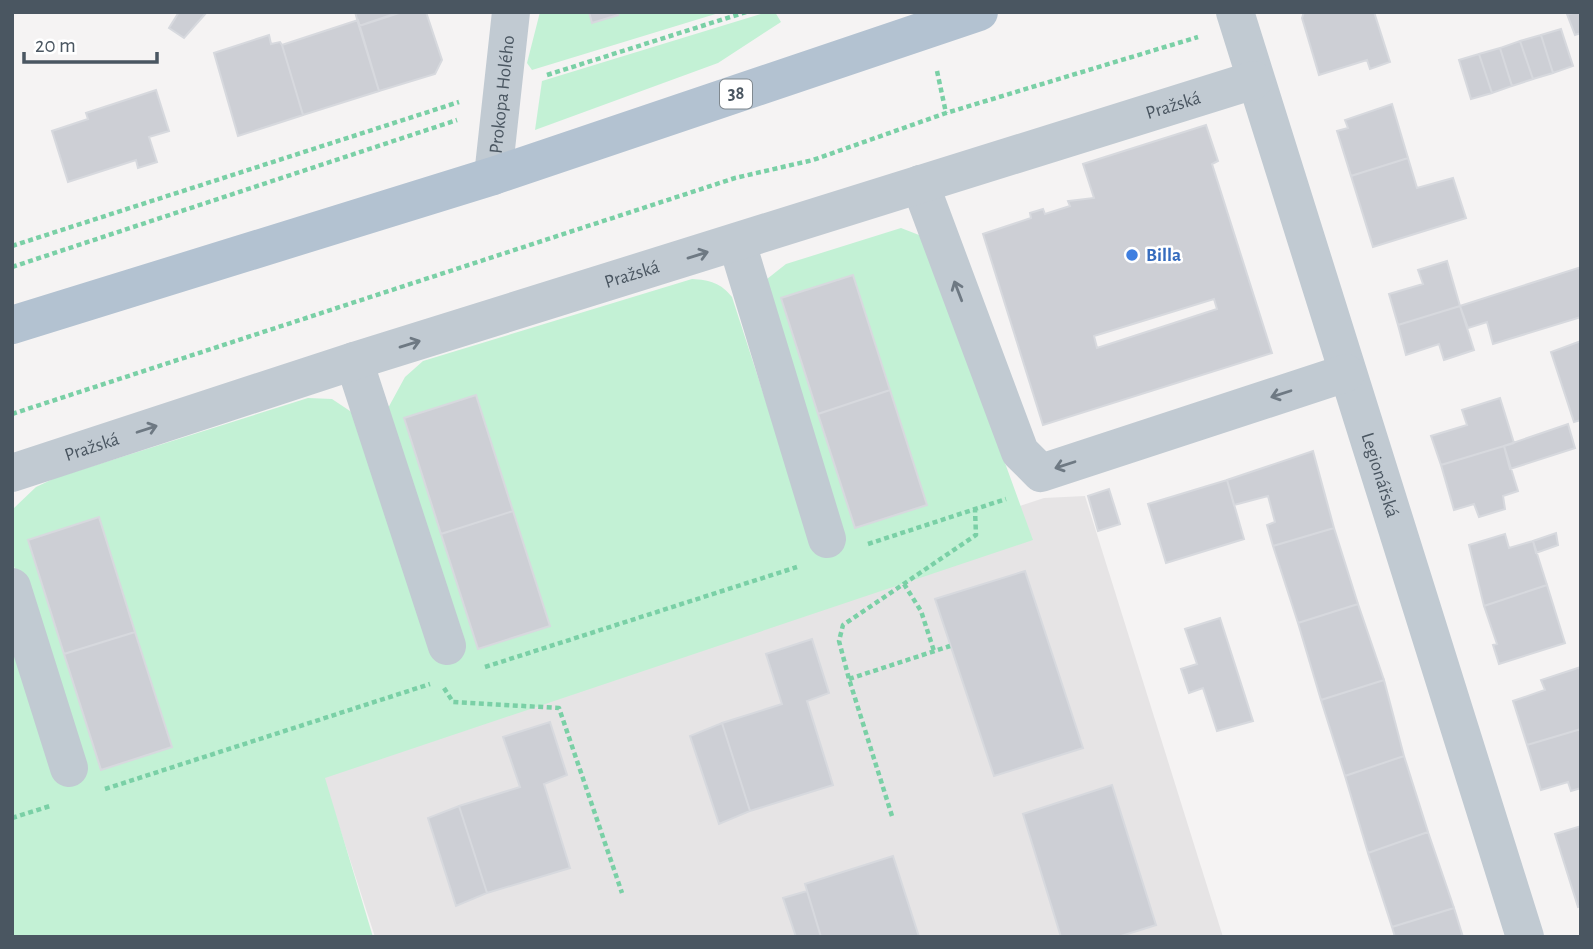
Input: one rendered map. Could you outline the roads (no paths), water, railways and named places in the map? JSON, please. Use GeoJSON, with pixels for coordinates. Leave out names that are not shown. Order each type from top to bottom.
{"type":"FeatureCollection","features":[{"type":"Feature","properties":{"kind":"main road","name":"38"},"geometry":{"type":"LineString","coordinates":[[12,325],[493,176],[979,12]]}},
{"type":"Feature","properties":{"kind":"street","name":"Prokopa Holého"},"geometry":{"type":"LineString","coordinates":[[493,176],[511,12]]}},
{"type":"Feature","properties":{"kind":"street","name":"Legionářská"},"geometry":{"type":"LineString","coordinates":[[1236,16],[1525,937]]}},
{"type":"Feature","properties":{"kind":"street","name":"Pražská"},"geometry":{"type":"LineString","coordinates":[[12,472],[354,361],[1254,80]]}},
{"type":"Feature","properties":{"kind":"street"},"geometry":{"type":"LineString","coordinates":[[920,184],[1020,453],[1041,473],[1346,373]]}},
{"type":"Feature","properties":{"kind":"street"},"geometry":{"type":"LineString","coordinates":[[737,243],[830,550]]}},
{"type":"Feature","properties":{"kind":"street"},"geometry":{"type":"LineString","coordinates":[[354,361],[447,646]]}},
{"type":"Feature","properties":{"kind":"street"},"geometry":{"type":"LineString","coordinates":[[12,587],[73,788]]}},
{"type":"Feature","properties":{"kind":"place","name":"Billa"},"geometry":{"type":"Point","coordinates":[1132,255]}}]}
